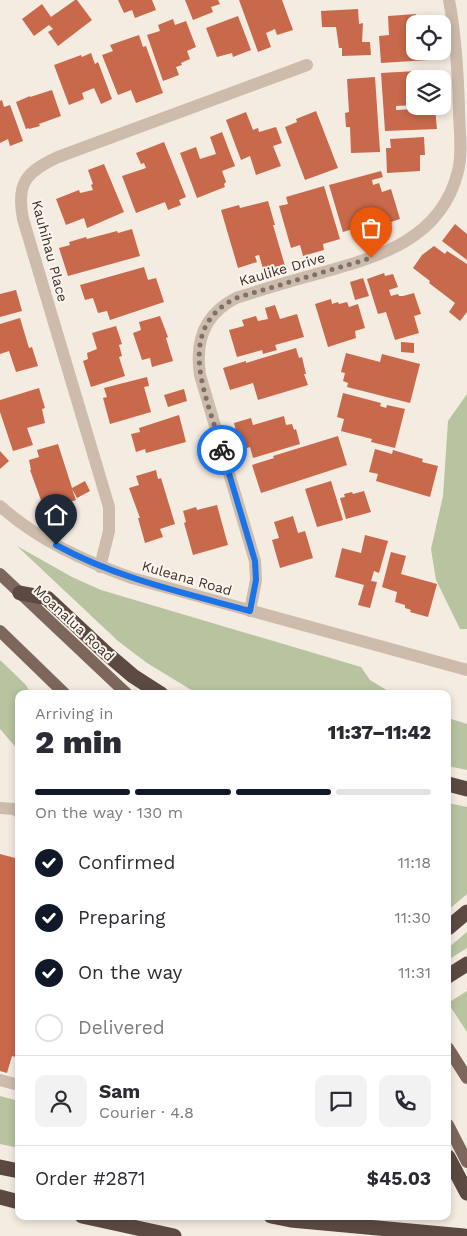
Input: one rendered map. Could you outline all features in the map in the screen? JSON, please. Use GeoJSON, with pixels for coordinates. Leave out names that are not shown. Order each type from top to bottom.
{"type":"FeatureCollection","features":[{"type":"Feature","properties":{"kind":"highway"},"geometry":{"type":"LineString","coordinates":[[20,593],[47,598],[106,653],[133,676],[155,690]]}},
{"type":"Feature","properties":{"kind":"highway"},"geometry":{"type":"LineString","coordinates":[[451,785],[467,789]]}},
{"type":"Feature","properties":{"kind":"highway"},"geometry":{"type":"LineString","coordinates":[[451,925],[467,912]]}},
{"type":"Feature","properties":{"kind":"highway"},"geometry":{"type":"LineString","coordinates":[[451,974],[467,964]]}},
{"type":"Feature","properties":{"kind":"highway"},"geometry":{"type":"LineString","coordinates":[[451,1162],[467,1193]]}},
{"type":"Feature","properties":{"kind":"highway"},"geometry":{"type":"LineString","coordinates":[[0,1168],[15,1170]]}},
{"type":"Feature","properties":{"kind":"highway"},"geometry":{"type":"LineString","coordinates":[[0,1197],[15,1201]]}},
{"type":"Feature","properties":{"kind":"highway"},"geometry":{"type":"LineString","coordinates":[[100,1220],[174,1236]]}},
{"type":"Feature","properties":{"kind":"highway"},"geometry":{"type":"LineString","coordinates":[[291,1220],[464,1236]]}},
{"type":"Feature","properties":{"kind":"main road","name":"Moanalua Road"},"geometry":{"type":"LineString","coordinates":[[0,574],[123,690]]}},
{"type":"Feature","properties":{"kind":"main road"},"geometry":{"type":"LineString","coordinates":[[0,632],[61,690]]}},
{"type":"Feature","properties":{"kind":"main road"},"geometry":{"type":"LineString","coordinates":[[451,1053],[467,1078]]}},
{"type":"Feature","properties":{"kind":"main road"},"geometry":{"type":"LineString","coordinates":[[451,1131],[467,1162]]}},
{"type":"Feature","properties":{"kind":"street","name":"Kaulike Drive"},"geometry":{"type":"LineString","coordinates":[[250,611],[256,580],[255,561],[200,375],[199,344],[206,326],[214,314],[236,298],[356,263],[386,252],[416,236],[440,212],[454,185],[459,170],[460,154],[458,76],[450,0]]}},
{"type":"Feature","properties":{"kind":"street","name":"Kauhihau Place"},"geometry":{"type":"LineString","coordinates":[[100,567],[109,531],[109,507],[23,220],[20,200],[23,185],[33,170],[58,157],[307,65]]}},
{"type":"Feature","properties":{"kind":"street","name":"Kuleana Road"},"geometry":{"type":"LineString","coordinates":[[0,506],[39,535],[100,567],[159,587],[467,670]]}},
{"type":"Feature","properties":{"kind":"street"},"geometry":{"type":"LineString","coordinates":[[0,808],[15,810]]}},
{"type":"Feature","properties":{"kind":"street"},"geometry":{"type":"LineString","coordinates":[[0,1080],[15,1084]]}},
{"type":"Feature","properties":{"kind":"green space"},"geometry":{"type":"Polygon","coordinates":[[[467,394],[467,629],[460,629],[436,580],[431,549],[443,496],[448,421],[467,394]]]}},
{"type":"Feature","properties":{"kind":"green space"},"geometry":{"type":"Polygon","coordinates":[[[17,546],[72,577],[101,590],[361,667],[370,680],[386,690],[191,690],[147,663],[118,641],[17,546]]]}},
{"type":"Feature","properties":{"kind":"green space"},"geometry":{"type":"Polygon","coordinates":[[[0,660],[29,690],[15,690],[15,746],[0,729],[0,660]]]}},
{"type":"Feature","properties":{"kind":"green space"},"geometry":{"type":"Polygon","coordinates":[[[451,719],[467,724],[467,770],[451,767],[451,719]]]}},
{"type":"Feature","properties":{"kind":"green space"},"geometry":{"type":"Polygon","coordinates":[[[451,804],[467,807],[467,894],[451,907],[451,804]]]}},
{"type":"Feature","properties":{"kind":"green space"},"geometry":{"type":"Polygon","coordinates":[[[467,932],[467,948],[451,958],[451,945],[467,932]]]}},
{"type":"Feature","properties":{"kind":"green space"},"geometry":{"type":"Polygon","coordinates":[[[467,991],[467,1032],[451,1008],[451,1001],[467,991]]]}},
{"type":"Feature","properties":{"kind":"green space"},"geometry":{"type":"Polygon","coordinates":[[[0,1096],[15,1100],[15,1147],[0,1144],[0,1096]]]}},
{"type":"Feature","properties":{"kind":"building"},"geometry":{"type":"Polygon","coordinates":[[[77,0],[92,20],[58,46],[48,32],[53,29],[49,25],[34,36],[22,19],[42,4],[51,17],[77,0]]]}},
{"type":"Feature","properties":{"kind":"building"},"geometry":{"type":"Polygon","coordinates":[[[118,0],[152,0],[156,10],[135,18],[132,10],[124,13],[118,0]]]}},
{"type":"Feature","properties":{"kind":"building"},"geometry":{"type":"Polygon","coordinates":[[[185,0],[218,0],[220,4],[211,7],[213,12],[193,20],[185,0]]]}},
{"type":"Feature","properties":{"kind":"building"},"geometry":{"type":"Polygon","coordinates":[[[239,0],[282,0],[293,30],[277,35],[275,29],[266,33],[271,47],[258,52],[239,0]]]}},
{"type":"Feature","properties":{"kind":"building"},"geometry":{"type":"Polygon","coordinates":[[[358,9],[359,24],[363,23],[362,42],[370,42],[371,55],[342,56],[342,48],[339,48],[336,27],[322,27],[321,11],[358,9]]]}},
{"type":"Feature","properties":{"kind":"building"},"geometry":{"type":"Polygon","coordinates":[[[416,14],[406,15],[406,60],[428,60],[381,63],[379,36],[389,35],[388,16],[416,14]]]}},
{"type":"Feature","properties":{"kind":"building"},"geometry":{"type":"Polygon","coordinates":[[[238,16],[251,50],[233,57],[232,53],[217,57],[206,28],[238,16]]]}},
{"type":"Feature","properties":{"kind":"building"},"geometry":{"type":"Polygon","coordinates":[[[173,19],[175,25],[186,21],[196,47],[187,51],[190,59],[176,67],[179,75],[163,81],[147,35],[160,31],[158,25],[173,19]]]}},
{"type":"Feature","properties":{"kind":"building"},"geometry":{"type":"Polygon","coordinates":[[[139,35],[143,47],[146,46],[163,93],[136,103],[131,90],[118,95],[102,55],[113,51],[110,45],[139,35]]]}},
{"type":"Feature","properties":{"kind":"building"},"geometry":{"type":"Polygon","coordinates":[[[91,53],[95,64],[98,62],[112,99],[101,104],[94,88],[82,93],[84,99],[69,105],[54,65],[91,53]]]}},
{"type":"Feature","properties":{"kind":"building"},"geometry":{"type":"Polygon","coordinates":[[[406,72],[406,105],[396,106],[396,110],[406,109],[406,115],[436,115],[437,129],[385,131],[381,73],[406,72]]]}},
{"type":"Feature","properties":{"kind":"building"},"geometry":{"type":"Polygon","coordinates":[[[375,77],[380,152],[351,153],[350,127],[346,127],[345,113],[349,112],[347,79],[375,77]]]}},
{"type":"Feature","properties":{"kind":"building"},"geometry":{"type":"Polygon","coordinates":[[[52,90],[61,116],[39,124],[40,126],[26,129],[16,102],[52,90]]]}},
{"type":"Feature","properties":{"kind":"building"},"geometry":{"type":"Polygon","coordinates":[[[2,100],[4,107],[10,105],[23,141],[10,146],[8,139],[0,143],[0,101],[2,100]]]}},
{"type":"Feature","properties":{"kind":"building"},"geometry":{"type":"Polygon","coordinates":[[[316,111],[338,168],[305,180],[285,127],[297,122],[296,119],[316,111]]]}},
{"type":"Feature","properties":{"kind":"building"},"geometry":{"type":"Polygon","coordinates":[[[246,112],[253,130],[258,128],[259,132],[276,127],[282,143],[273,146],[281,166],[256,175],[250,156],[241,160],[226,120],[246,112]]]}},
{"type":"Feature","properties":{"kind":"building"},"geometry":{"type":"Polygon","coordinates":[[[222,132],[235,166],[222,171],[226,182],[224,184],[225,187],[197,198],[180,153],[196,147],[200,159],[216,154],[210,137],[222,132]]]}},
{"type":"Feature","properties":{"kind":"building"},"geometry":{"type":"Polygon","coordinates":[[[424,137],[425,155],[420,155],[420,171],[387,173],[386,148],[391,148],[390,139],[424,137]]]}},
{"type":"Feature","properties":{"kind":"building"},"geometry":{"type":"Polygon","coordinates":[[[164,142],[186,197],[179,200],[181,205],[168,210],[165,202],[136,213],[122,176],[146,168],[144,163],[141,164],[136,153],[164,142]]]}},
{"type":"Feature","properties":{"kind":"building"},"geometry":{"type":"Polygon","coordinates":[[[104,164],[124,212],[87,228],[84,218],[66,225],[56,199],[79,190],[80,193],[93,190],[88,170],[104,164]]]}},
{"type":"Feature","properties":{"kind":"building"},"geometry":{"type":"Polygon","coordinates":[[[381,171],[383,177],[372,180],[373,185],[379,183],[382,192],[391,189],[400,219],[391,222],[392,224],[371,230],[369,224],[363,226],[364,229],[357,231],[356,228],[343,232],[329,185],[381,171]]]}},
{"type":"Feature","properties":{"kind":"building"},"geometry":{"type":"Polygon","coordinates":[[[324,186],[340,239],[323,244],[324,250],[303,256],[300,245],[291,248],[279,206],[288,204],[286,197],[324,186]]]}},
{"type":"Feature","properties":{"kind":"building"},"geometry":{"type":"Polygon","coordinates":[[[268,201],[285,266],[264,272],[259,255],[255,256],[257,262],[238,268],[221,210],[239,205],[240,208],[268,201]]]}},
{"type":"Feature","properties":{"kind":"building"},"geometry":{"type":"Polygon","coordinates":[[[455,224],[467,234],[467,260],[442,241],[455,224]]]}},
{"type":"Feature","properties":{"kind":"building"},"geometry":{"type":"Polygon","coordinates":[[[132,229],[140,256],[68,276],[59,248],[70,245],[69,242],[86,237],[87,239],[132,229]]]}},
{"type":"Feature","properties":{"kind":"building"},"geometry":{"type":"Polygon","coordinates":[[[434,246],[445,254],[447,251],[467,264],[467,312],[460,321],[449,312],[455,303],[413,268],[422,255],[434,246]]]}},
{"type":"Feature","properties":{"kind":"building"},"geometry":{"type":"Polygon","coordinates":[[[144,267],[148,280],[156,278],[164,302],[110,320],[107,311],[98,313],[93,298],[85,300],[80,285],[144,267]]]}},
{"type":"Feature","properties":{"kind":"building"},"geometry":{"type":"Polygon","coordinates":[[[384,273],[385,276],[393,274],[398,287],[389,290],[391,296],[398,294],[403,296],[414,293],[421,314],[414,316],[419,333],[395,340],[386,312],[378,314],[367,279],[384,273]]]}},
{"type":"Feature","properties":{"kind":"building"},"geometry":{"type":"Polygon","coordinates":[[[363,278],[369,296],[355,300],[350,282],[363,278]]]}},
{"type":"Feature","properties":{"kind":"building"},"geometry":{"type":"Polygon","coordinates":[[[16,290],[22,311],[0,317],[0,294],[16,290]]]}},
{"type":"Feature","properties":{"kind":"building"},"geometry":{"type":"Polygon","coordinates":[[[331,299],[332,304],[347,302],[349,307],[358,304],[365,328],[355,331],[356,338],[328,347],[315,304],[331,299]]]}},
{"type":"Feature","properties":{"kind":"building"},"geometry":{"type":"Polygon","coordinates":[[[275,305],[280,319],[297,314],[304,337],[275,345],[277,350],[263,354],[262,350],[237,357],[229,330],[244,326],[242,320],[256,316],[258,321],[268,319],[265,308],[275,305]]]}},
{"type":"Feature","properties":{"kind":"building"},"geometry":{"type":"Polygon","coordinates":[[[160,316],[168,337],[166,338],[173,361],[152,367],[150,358],[142,360],[133,333],[141,330],[139,322],[160,316]]]}},
{"type":"Feature","properties":{"kind":"building"},"geometry":{"type":"Polygon","coordinates":[[[20,318],[29,348],[32,347],[38,366],[16,372],[9,351],[0,354],[0,324],[20,318]]]}},
{"type":"Feature","properties":{"kind":"building"},"geometry":{"type":"Polygon","coordinates":[[[116,326],[122,344],[119,345],[122,356],[119,357],[125,376],[91,387],[83,361],[88,359],[87,353],[97,349],[92,333],[116,326]]]}},
{"type":"Feature","properties":{"kind":"building"},"geometry":{"type":"Polygon","coordinates":[[[401,342],[414,343],[414,353],[401,352],[401,342]]]}},
{"type":"Feature","properties":{"kind":"building"},"geometry":{"type":"Polygon","coordinates":[[[296,348],[299,358],[302,357],[306,374],[304,374],[308,385],[258,400],[253,383],[230,390],[223,368],[296,348]]]}},
{"type":"Feature","properties":{"kind":"building"},"geometry":{"type":"Polygon","coordinates":[[[346,353],[380,362],[382,354],[420,364],[410,403],[347,387],[348,383],[343,381],[345,373],[341,372],[346,353]]]}},
{"type":"Feature","properties":{"kind":"building"},"geometry":{"type":"Polygon","coordinates":[[[147,377],[149,386],[144,387],[151,412],[110,424],[103,398],[107,397],[104,388],[147,377]]]}},
{"type":"Feature","properties":{"kind":"building"},"geometry":{"type":"Polygon","coordinates":[[[39,388],[45,408],[42,409],[45,423],[27,428],[33,445],[13,451],[0,412],[0,400],[39,388]]]}},
{"type":"Feature","properties":{"kind":"building"},"geometry":{"type":"Polygon","coordinates":[[[184,389],[187,401],[168,407],[164,395],[184,389]]]}},
{"type":"Feature","properties":{"kind":"building"},"geometry":{"type":"Polygon","coordinates":[[[343,393],[381,403],[380,406],[386,408],[387,405],[405,409],[395,448],[371,442],[372,439],[341,431],[344,419],[337,417],[343,393]]]}},
{"type":"Feature","properties":{"kind":"building"},"geometry":{"type":"Polygon","coordinates":[[[179,415],[186,442],[146,453],[145,449],[136,452],[131,434],[140,432],[139,428],[179,415]]]}},
{"type":"Feature","properties":{"kind":"building"},"geometry":{"type":"Polygon","coordinates":[[[284,416],[286,425],[292,424],[294,430],[296,429],[300,444],[253,458],[250,447],[241,450],[234,423],[251,418],[253,425],[284,416]]]}},
{"type":"Feature","properties":{"kind":"building"},"geometry":{"type":"Polygon","coordinates":[[[338,436],[347,465],[261,493],[252,465],[274,458],[273,456],[338,436]]]}},
{"type":"Feature","properties":{"kind":"building"},"geometry":{"type":"Polygon","coordinates":[[[58,444],[72,488],[85,481],[90,491],[77,498],[72,489],[76,500],[59,506],[57,499],[42,503],[30,470],[29,460],[39,457],[37,450],[58,444]]]}},
{"type":"Feature","properties":{"kind":"building"},"geometry":{"type":"Polygon","coordinates":[[[375,449],[392,454],[393,450],[423,459],[422,462],[438,466],[430,497],[376,481],[378,474],[369,472],[375,449]]]}},
{"type":"Feature","properties":{"kind":"building"},"geometry":{"type":"Polygon","coordinates":[[[0,451],[9,461],[0,469],[0,451]]]}},
{"type":"Feature","properties":{"kind":"building"},"geometry":{"type":"Polygon","coordinates":[[[156,470],[158,479],[161,478],[175,524],[160,529],[163,537],[145,543],[138,518],[140,518],[129,488],[139,485],[136,476],[156,470]]]}},
{"type":"Feature","properties":{"kind":"building"},"geometry":{"type":"Polygon","coordinates":[[[331,481],[343,520],[317,527],[305,489],[331,481]]]}},
{"type":"Feature","properties":{"kind":"building"},"geometry":{"type":"Polygon","coordinates":[[[364,491],[371,512],[346,519],[340,498],[345,497],[344,494],[364,491]]]}},
{"type":"Feature","properties":{"kind":"building"},"geometry":{"type":"Polygon","coordinates":[[[217,505],[228,545],[193,555],[184,523],[186,522],[183,511],[196,507],[197,510],[217,505]]]}},
{"type":"Feature","properties":{"kind":"building"},"geometry":{"type":"Polygon","coordinates":[[[293,516],[298,533],[305,531],[313,558],[280,568],[272,540],[279,538],[274,522],[293,516]]]}},
{"type":"Feature","properties":{"kind":"building"},"geometry":{"type":"Polygon","coordinates":[[[365,535],[388,541],[379,573],[374,571],[371,581],[377,582],[370,608],[358,605],[364,585],[335,577],[342,548],[361,553],[365,535]]]}},
{"type":"Feature","properties":{"kind":"building"},"geometry":{"type":"Polygon","coordinates":[[[391,552],[406,556],[401,574],[437,584],[428,617],[410,612],[411,610],[405,608],[405,605],[395,602],[397,592],[382,587],[391,552]]]}},
{"type":"Feature","properties":{"kind":"building"},"geometry":{"type":"Polygon","coordinates":[[[0,854],[15,858],[15,1057],[12,1056],[7,1073],[0,1071],[0,854]]]}},
{"type":"Feature","properties":{"kind":"way so far"},"geometry":{"type":"LineString","coordinates":[[222,450],[198,365],[199,344],[206,326],[214,314],[236,298],[371,258]]}},
{"type":"Feature","properties":{"kind":"route"},"geometry":{"type":"LineString","coordinates":[[56,545],[100,567],[132,578],[250,611],[256,580],[255,561],[222,450]]}}]}
